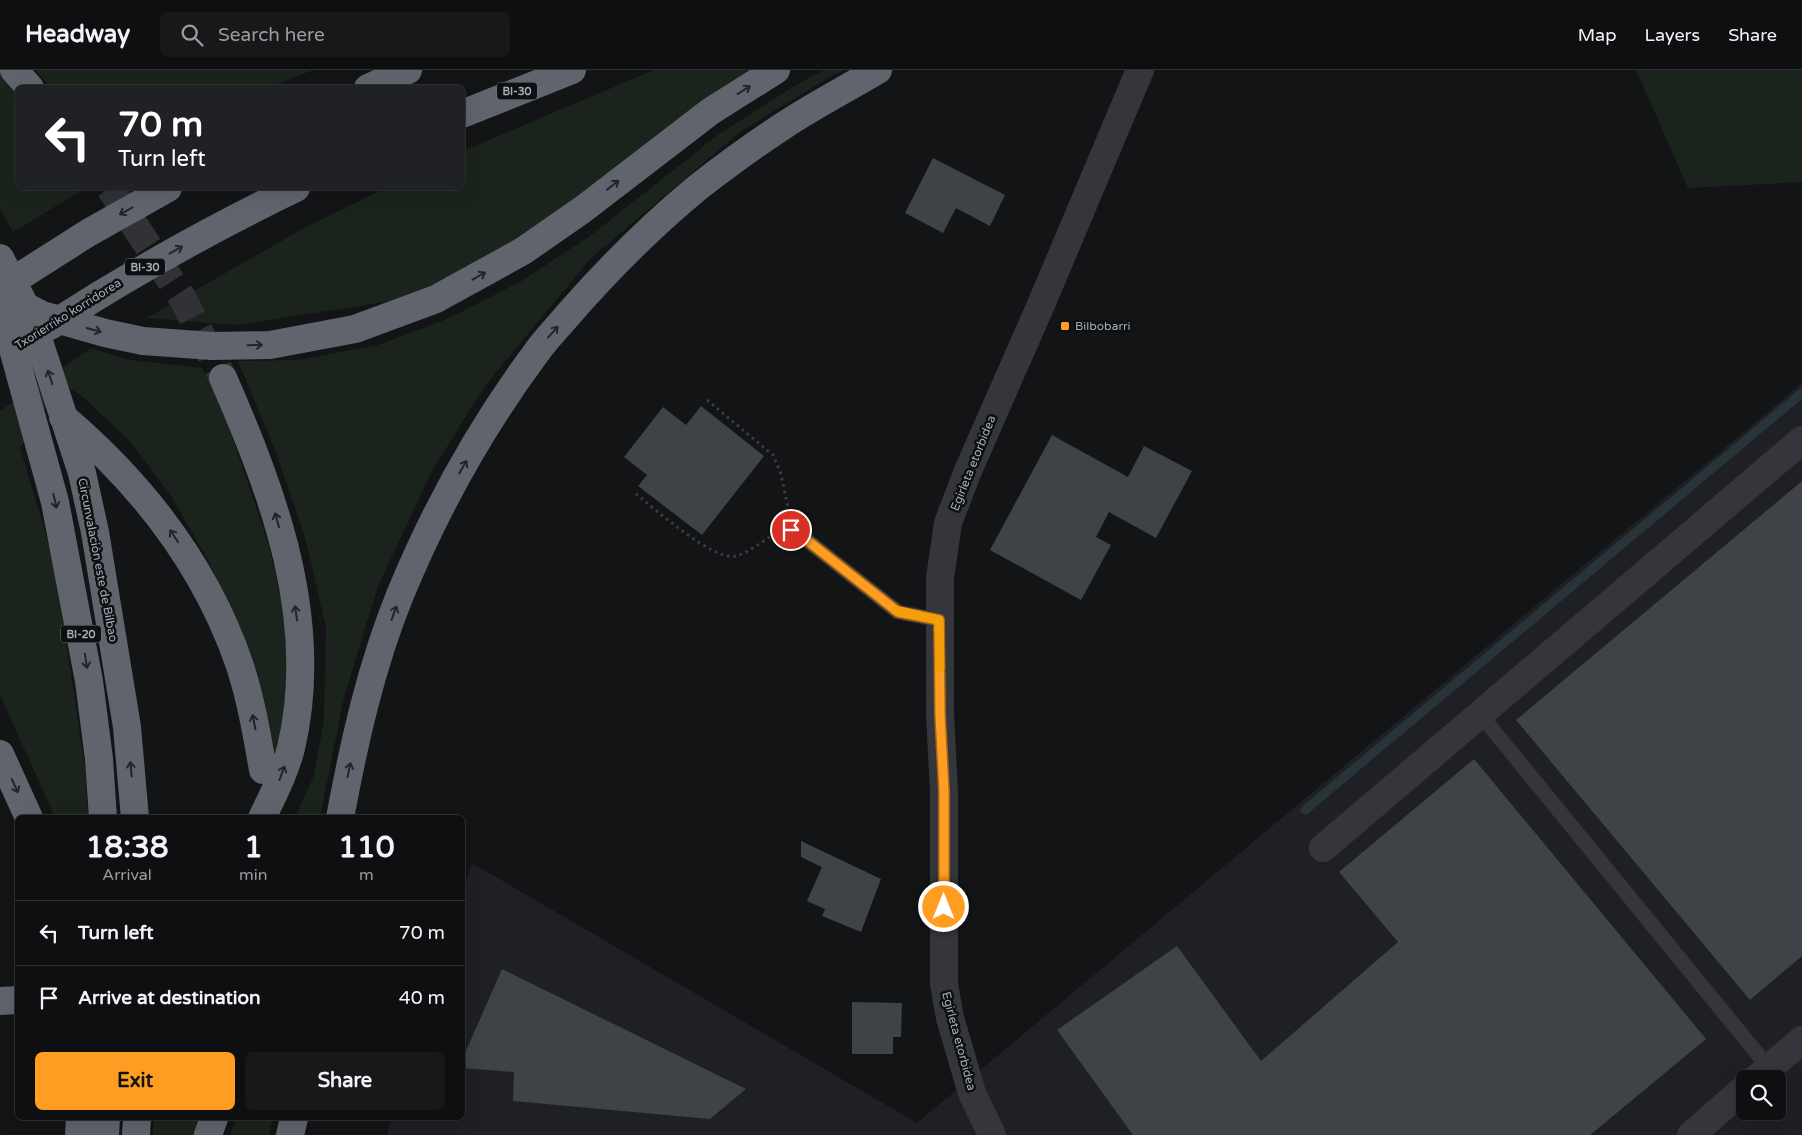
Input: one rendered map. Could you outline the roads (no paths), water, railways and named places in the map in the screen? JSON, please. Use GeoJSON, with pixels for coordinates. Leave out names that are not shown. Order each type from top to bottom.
{"type":"FeatureCollection","features":[{"type":"Feature","properties":{"kind":"highway"},"geometry":{"type":"LineString","coordinates":[[14,70],[27,85]]}},
{"type":"Feature","properties":{"kind":"highway"},"geometry":{"type":"LineString","coordinates":[[375,85],[408,70]]}},
{"type":"Feature","properties":{"kind":"highway","name":"BI-30"},"geometry":{"type":"LineString","coordinates":[[465,113],[572,70]]}},
{"type":"Feature","properties":{"kind":"highway"},"geometry":{"type":"LineString","coordinates":[[164,190],[88,233],[0,291],[42,315],[143,342],[212,346],[270,345],[355,329],[436,299],[523,251],[582,210],[711,110],[776,70]]}},
{"type":"Feature","properties":{"kind":"highway"},"geometry":{"type":"LineString","coordinates":[[341,815],[375,667],[399,596],[437,513],[486,427],[537,351],[593,286],[650,230],[698,188],[783,126],[878,70]]}},
{"type":"Feature","properties":{"kind":"highway","name":"Txorierriko korridorea"},"geometry":{"type":"LineString","coordinates":[[0,358],[118,282],[229,220],[292,190]]}},
{"type":"Feature","properties":{"kind":"highway","name":"Circunvalación este de Bilbao"},"geometry":{"type":"LineString","coordinates":[[0,258],[31,317],[82,473],[95,532],[122,692],[135,815]]}},
{"type":"Feature","properties":{"kind":"highway","name":"BI-20"},"geometry":{"type":"LineString","coordinates":[[0,314],[7,327],[55,502],[89,681],[104,815]]}},
{"type":"Feature","properties":{"kind":"highway"},"geometry":{"type":"LineString","coordinates":[[0,370],[50,406],[88,438],[123,472],[164,520],[200,578],[220,617],[240,666],[254,718],[263,770]]}},
{"type":"Feature","properties":{"kind":"highway"},"geometry":{"type":"LineString","coordinates":[[223,378],[241,418],[266,484],[290,567],[298,629],[301,674],[297,716],[290,750],[279,782],[263,815]]}},
{"type":"Feature","properties":{"kind":"highway"},"geometry":{"type":"LineString","coordinates":[[0,754],[28,815]]}},
{"type":"Feature","properties":{"kind":"highway"},"geometry":{"type":"LineString","coordinates":[[0,1000],[15,1000]]}},
{"type":"Feature","properties":{"kind":"highway"},"geometry":{"type":"LineString","coordinates":[[79,1135],[80,1120]]}},
{"type":"Feature","properties":{"kind":"highway"},"geometry":{"type":"LineString","coordinates":[[105,1135],[106,1120]]}},
{"type":"Feature","properties":{"kind":"highway"},"geometry":{"type":"LineString","coordinates":[[136,1135],[137,1120]]}},
{"type":"Feature","properties":{"kind":"highway"},"geometry":{"type":"LineString","coordinates":[[208,1135],[213,1120]]}},
{"type":"Feature","properties":{"kind":"highway"},"geometry":{"type":"LineString","coordinates":[[290,1135],[294,1120]]}},
{"type":"Feature","properties":{"kind":"street","name":"Egirleta etorbidea"},"geometry":{"type":"LineString","coordinates":[[992,1135],[972,1093],[950,1018],[944,984],[944,791],[940,714],[940,578],[948,524],[964,481],[1138,76]]}},
{"type":"Feature","properties":{"kind":"street"},"geometry":{"type":"LineString","coordinates":[[1323,848],[1802,440]]}},
{"type":"Feature","properties":{"kind":"street"},"geometry":{"type":"LineString","coordinates":[[1767,1070],[1802,1040]]}},
{"type":"Feature","properties":{"kind":"street"},"geometry":{"type":"LineString","coordinates":[[1691,1135],[1736,1096]]}},
{"type":"Feature","properties":{"kind":"lane"},"geometry":{"type":"LineString","coordinates":[[791,530],[799,534],[898,612],[939,620]]}},
{"type":"Feature","properties":{"kind":"lane"},"geometry":{"type":"LineString","coordinates":[[1480,714],[1761,1070]]}},
{"type":"Feature","properties":{"kind":"waterway"},"geometry":{"type":"LineString","coordinates":[[1305,810],[1802,393]]}},
{"type":"Feature","properties":{"kind":"tunnel"},"geometry":{"type":"LineString","coordinates":[[111,190],[183,299],[223,378]]}},
{"type":"Feature","properties":{"kind":"place","name":"Bilbobarri"},"geometry":{"type":"Point","coordinates":[1065,326]}}]}
